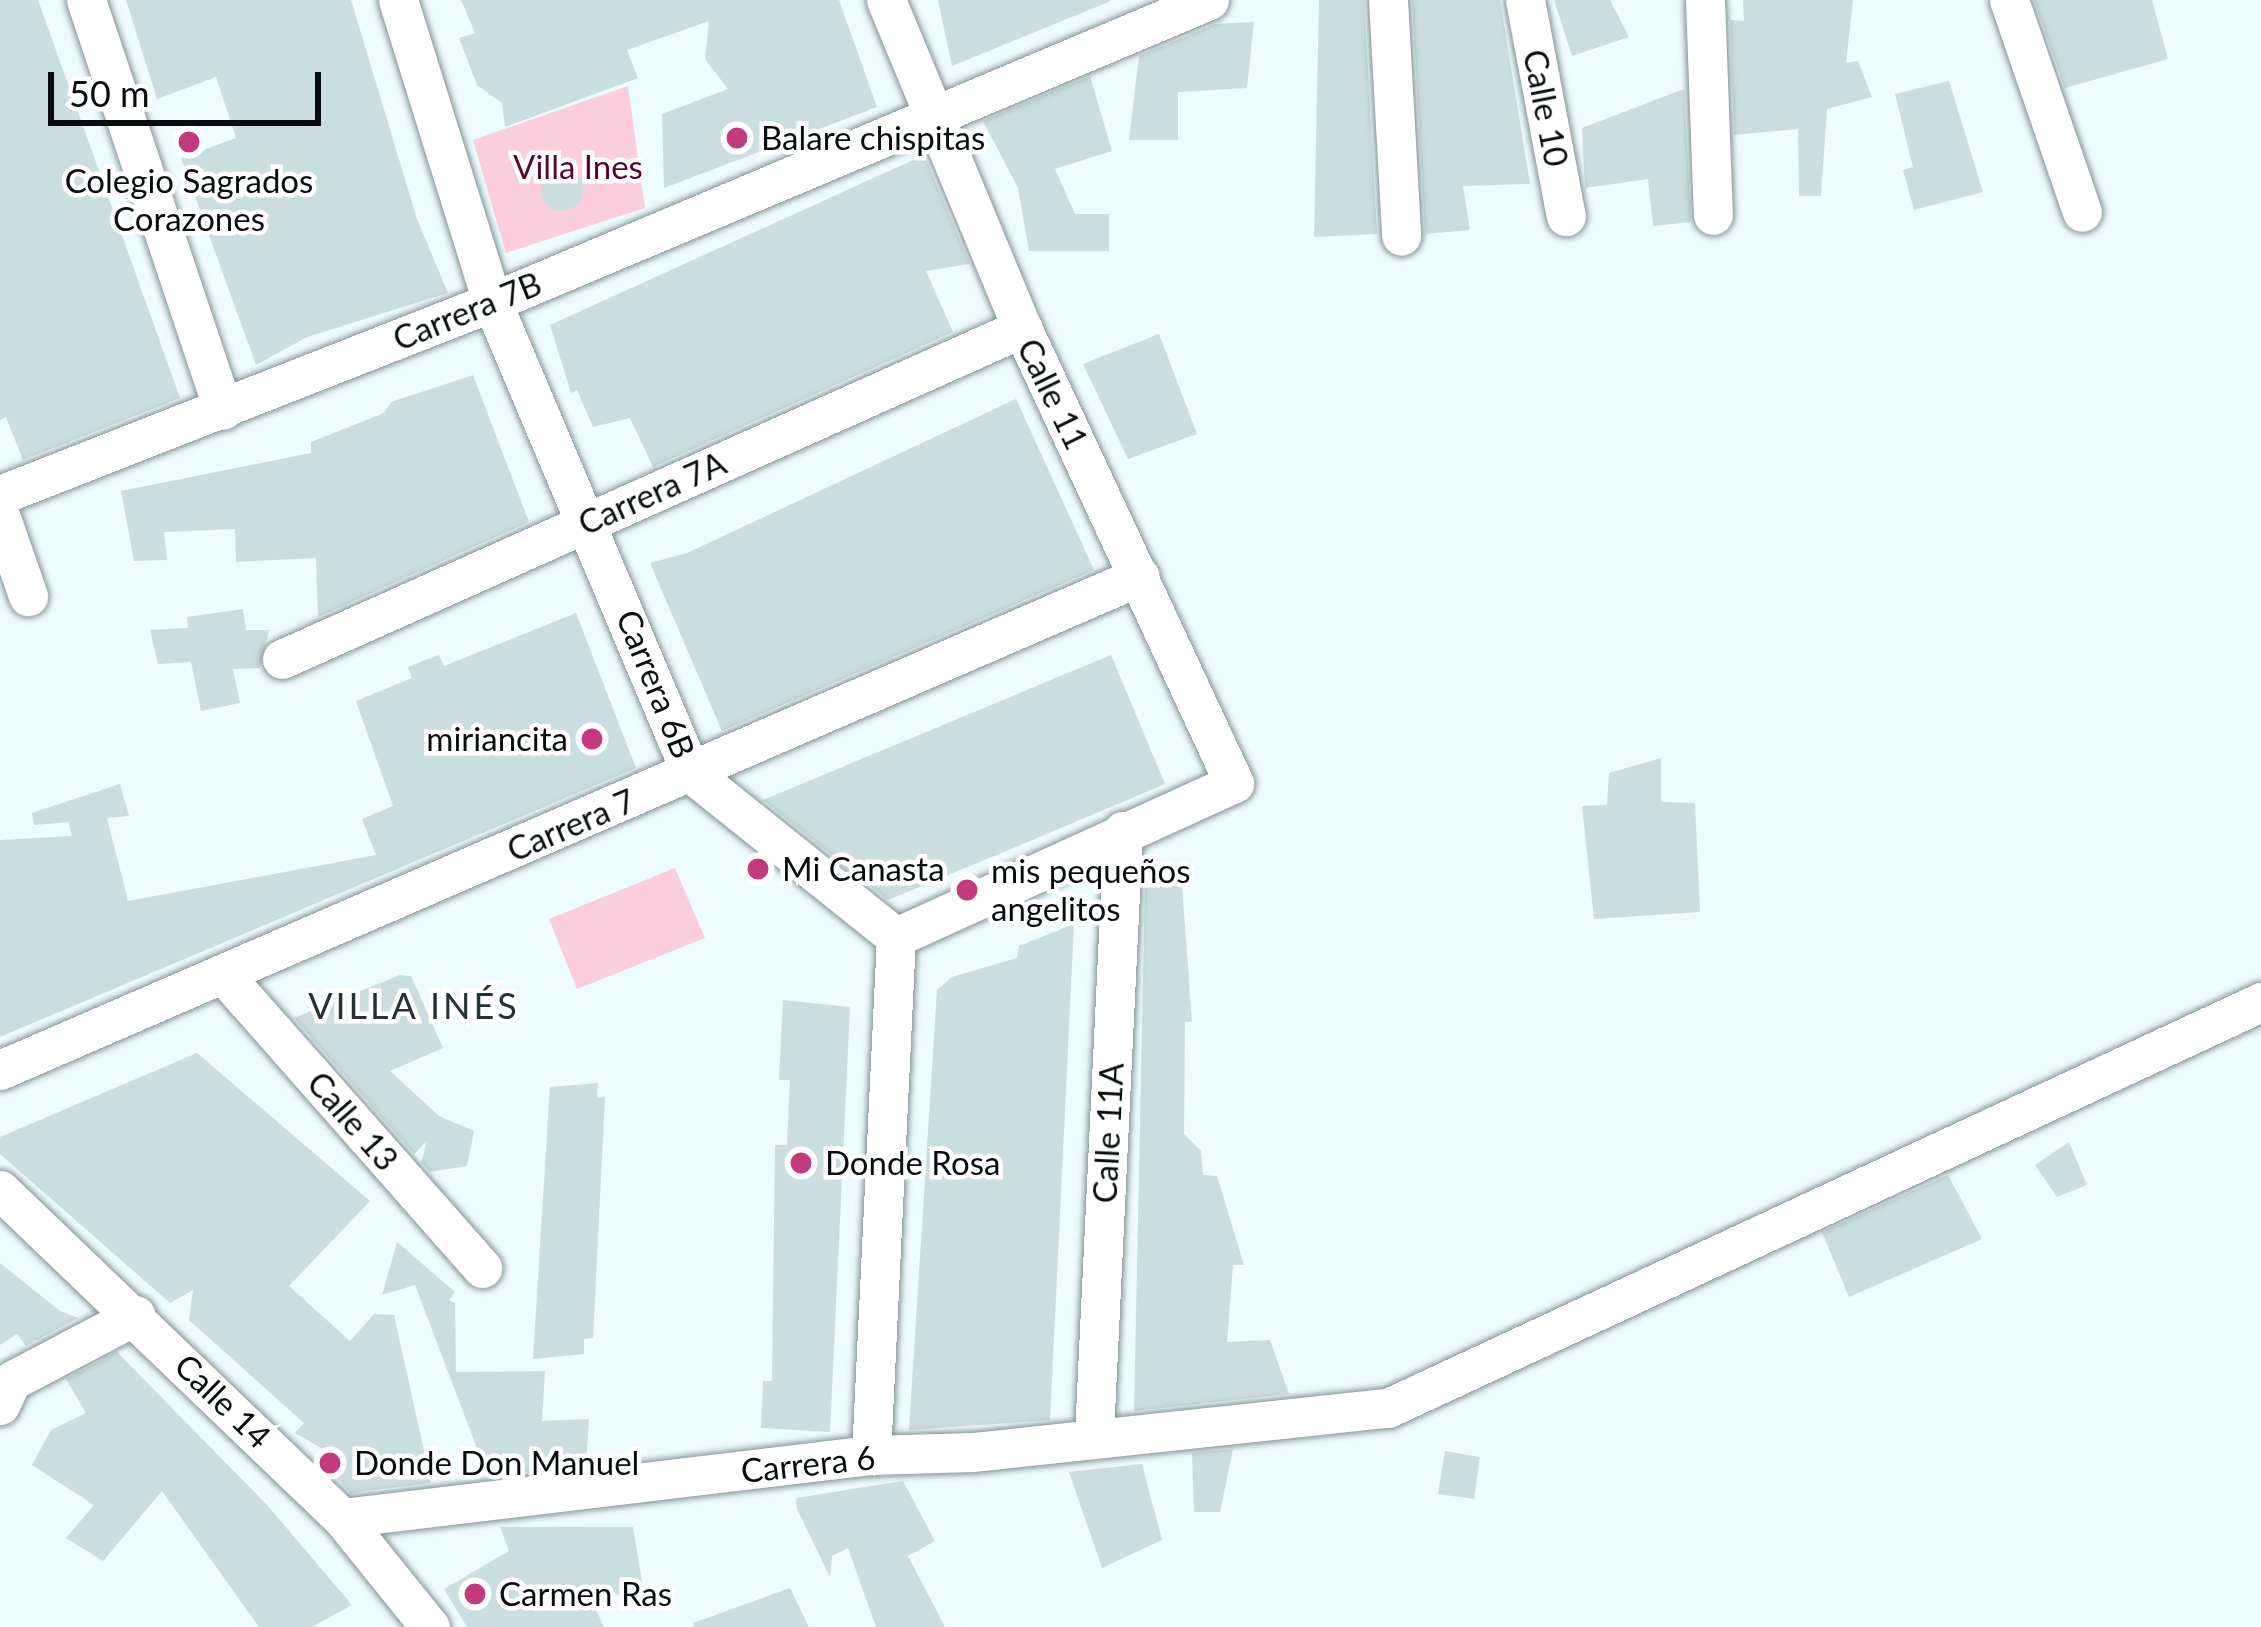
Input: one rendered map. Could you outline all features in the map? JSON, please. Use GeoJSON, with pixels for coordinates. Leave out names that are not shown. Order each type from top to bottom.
{"type":"FeatureCollection","features":[{"type":"Feature","properties":{"kind":"street"},"geometry":{"type":"LineString","coordinates":[[86,0],[223,410]]}},
{"type":"Feature","properties":{"kind":"street","name":"Carrera 6B"},"geometry":{"type":"LineString","coordinates":[[398,0],[492,302],[590,520],[691,773],[896,937]]}},
{"type":"Feature","properties":{"kind":"street","name":"Calle 11"},"geometry":{"type":"LineString","coordinates":[[886,0],[1022,328],[1234,783],[1123,831]]}},
{"type":"Feature","properties":{"kind":"street"},"geometry":{"type":"LineString","coordinates":[[929,112],[1209,0]]}},
{"type":"Feature","properties":{"kind":"street"},"geometry":{"type":"LineString","coordinates":[[1388,0],[1401,236]]}},
{"type":"Feature","properties":{"kind":"street","name":"Calle 10"},"geometry":{"type":"LineString","coordinates":[[1526,0],[1566,216]]}},
{"type":"Feature","properties":{"kind":"street"},"geometry":{"type":"LineString","coordinates":[[1705,0],[1713,215]]}},
{"type":"Feature","properties":{"kind":"street"},"geometry":{"type":"LineString","coordinates":[[2009,0],[2082,212]]}},
{"type":"Feature","properties":{"kind":"street","name":"Carrera 7B"},"geometry":{"type":"LineString","coordinates":[[0,495],[492,302],[929,112]]}},
{"type":"Feature","properties":{"kind":"street","name":"Carrera 7A"},"geometry":{"type":"LineString","coordinates":[[282,659],[1022,328]]}},
{"type":"Feature","properties":{"kind":"street"},"geometry":{"type":"LineString","coordinates":[[0,515],[28,596]]}},
{"type":"Feature","properties":{"kind":"street","name":"Carrera 7"},"geometry":{"type":"LineString","coordinates":[[0,1070],[1140,576]]}},
{"type":"Feature","properties":{"kind":"street"},"geometry":{"type":"LineString","coordinates":[[871,1455],[896,937],[1123,831]]}},
{"type":"Feature","properties":{"kind":"street","name":"Calle 11A"},"geometry":{"type":"LineString","coordinates":[[1094,1434],[1123,831]]}},
{"type":"Feature","properties":{"kind":"street","name":"Calle 13"},"geometry":{"type":"LineString","coordinates":[[223,974],[482,1268]]}},
{"type":"Feature","properties":{"kind":"street","name":"Carrera 6"},"geometry":{"type":"LineString","coordinates":[[342,1518],[871,1455],[973,1452],[1094,1434],[1388,1408],[1489,1367],[2261,1002]]}},
{"type":"Feature","properties":{"kind":"street","name":"Calle 14"},"geometry":{"type":"LineString","coordinates":[[0,1190],[342,1518],[430,1627]]}},
{"type":"Feature","properties":{"kind":"street"},"geometry":{"type":"LineString","coordinates":[[0,1405],[11,1382],[136,1316]]}},
{"type":"Feature","properties":{"kind":"green space","name":"Villa Ines"},"geometry":{"type":"Polygon","coordinates":[[[628,86],[645,208],[506,253],[473,140],[628,86]]]}},
{"type":"Feature","properties":{"kind":"green space"},"geometry":{"type":"Polygon","coordinates":[[[675,868],[705,938],[577,989],[549,919],[675,868]]]}},
{"type":"Feature","properties":{"kind":"building"},"geometry":{"type":"Polygon","coordinates":[[[0,0],[38,0],[180,398],[23,460],[6,417],[0,420],[0,0]]]}},
{"type":"Feature","properties":{"kind":"building"},"geometry":{"type":"Polygon","coordinates":[[[126,0],[351,0],[417,219],[448,293],[307,337],[256,365],[181,158],[236,138],[216,77],[157,99],[126,0]]]}},
{"type":"Feature","properties":{"kind":"building"},"geometry":{"type":"Polygon","coordinates":[[[461,0],[839,0],[877,107],[664,188],[662,114],[728,89],[705,59],[709,21],[627,50],[638,78],[505,127],[502,103],[477,85],[459,38],[475,33],[461,0]]]}},
{"type":"Feature","properties":{"kind":"building"},"geometry":{"type":"Polygon","coordinates":[[[938,0],[1110,0],[1111,1],[952,66],[938,0]]]}},
{"type":"Feature","properties":{"kind":"building"},"geometry":{"type":"Polygon","coordinates":[[[1319,0],[1364,0],[1377,234],[1314,237],[1319,0]]]}},
{"type":"Feature","properties":{"kind":"building"},"geometry":{"type":"Polygon","coordinates":[[[1412,0],[1500,0],[1530,184],[1463,186],[1470,230],[1425,234],[1412,0]]]}},
{"type":"Feature","properties":{"kind":"building"},"geometry":{"type":"Polygon","coordinates":[[[1554,0],[1610,0],[1629,37],[1572,56],[1554,0]]]}},
{"type":"Feature","properties":{"kind":"building"},"geometry":{"type":"Polygon","coordinates":[[[1743,0],[1853,0],[1846,63],[1858,61],[1872,97],[1827,109],[1821,196],[1799,196],[1798,129],[1734,135],[1730,20],[1744,21],[1743,0]]]}},
{"type":"Feature","properties":{"kind":"building"},"geometry":{"type":"Polygon","coordinates":[[[2034,0],[2152,0],[2168,59],[2065,88],[2034,0]]]}},
{"type":"Feature","properties":{"kind":"building"},"geometry":{"type":"Polygon","coordinates":[[[1254,22],[1247,88],[1178,92],[1178,140],[1129,140],[1139,56],[1215,24],[1254,22]]]}},
{"type":"Feature","properties":{"kind":"building"},"geometry":{"type":"Polygon","coordinates":[[[1090,76],[1112,151],[1055,169],[1075,214],[1109,214],[1109,251],[1029,251],[1018,188],[983,121],[1090,76]]]}},
{"type":"Feature","properties":{"kind":"building"},"geometry":{"type":"Polygon","coordinates":[[[1949,81],[1983,192],[1914,210],[1903,170],[1913,167],[1895,94],[1949,81]]]}},
{"type":"Feature","properties":{"kind":"building"},"geometry":{"type":"Polygon","coordinates":[[[1684,89],[1691,222],[1653,226],[1648,179],[1585,188],[1582,128],[1684,89]]]}},
{"type":"Feature","properties":{"kind":"building"},"geometry":{"type":"Polygon","coordinates":[[[924,155],[970,264],[926,271],[953,332],[653,467],[630,418],[593,427],[577,390],[571,393],[550,325],[924,155]]]}},
{"type":"Feature","properties":{"kind":"building"},"geometry":{"type":"Polygon","coordinates":[[[562,169],[577,175],[583,190],[577,205],[562,211],[547,205],[541,190],[547,175],[562,169]]]}},
{"type":"Feature","properties":{"kind":"building"},"geometry":{"type":"Polygon","coordinates":[[[1159,334],[1197,434],[1128,459],[1083,364],[1159,334]]]}},
{"type":"Feature","properties":{"kind":"building"},"geometry":{"type":"Polygon","coordinates":[[[473,375],[529,522],[318,617],[316,558],[236,562],[235,529],[164,532],[167,560],[134,561],[121,491],[311,453],[311,442],[384,413],[391,402],[473,375]]]}},
{"type":"Feature","properties":{"kind":"building"},"geometry":{"type":"Polygon","coordinates":[[[1016,399],[1094,570],[722,731],[650,563],[687,553],[1016,399]]]}},
{"type":"Feature","properties":{"kind":"building"},"geometry":{"type":"Polygon","coordinates":[[[243,609],[246,630],[269,630],[260,668],[233,669],[240,703],[201,711],[191,662],[158,664],[150,630],[188,628],[187,617],[243,609]]]}},
{"type":"Feature","properties":{"kind":"building"},"geometry":{"type":"Polygon","coordinates":[[[576,613],[636,768],[0,1037],[0,840],[72,836],[69,822],[34,825],[32,813],[120,784],[129,816],[107,818],[128,901],[376,855],[362,819],[393,806],[356,701],[412,678],[408,667],[425,660],[439,655],[444,666],[576,613]]]}},
{"type":"Feature","properties":{"kind":"building"},"geometry":{"type":"Polygon","coordinates":[[[1111,655],[1165,784],[1011,849],[888,900],[763,800],[1111,655]]]}},
{"type":"Feature","properties":{"kind":"building"},"geometry":{"type":"Polygon","coordinates":[[[1661,758],[1661,802],[1695,803],[1700,912],[1594,919],[1582,806],[1607,805],[1609,773],[1661,758]]]}},
{"type":"Feature","properties":{"kind":"building"},"geometry":{"type":"Polygon","coordinates":[[[1145,882],[1182,886],[1192,1022],[1185,1022],[1184,1134],[1201,1151],[1203,1175],[1217,1176],[1244,1265],[1233,1265],[1227,1342],[1270,1340],[1289,1394],[1134,1411],[1145,882]]]}},
{"type":"Feature","properties":{"kind":"building"},"geometry":{"type":"Polygon","coordinates":[[[1074,924],[1050,1420],[909,1430],[937,990],[952,977],[1017,958],[1019,946],[1074,924]]]}},
{"type":"Feature","properties":{"kind":"building"},"geometry":{"type":"Polygon","coordinates":[[[400,975],[411,976],[443,1048],[390,1071],[439,1116],[474,1131],[467,1166],[430,1172],[421,1162],[427,1141],[414,1154],[294,1018],[400,975]]]}},
{"type":"Feature","properties":{"kind":"building"},"geometry":{"type":"Polygon","coordinates":[[[783,1000],[850,1007],[830,1432],[761,1428],[763,1381],[772,1381],[775,1145],[787,1145],[790,1080],[779,1080],[783,1000]]]}},
{"type":"Feature","properties":{"kind":"building"},"geometry":{"type":"Polygon","coordinates":[[[197,1053],[370,1201],[289,1286],[350,1341],[374,1314],[394,1315],[431,1483],[350,1493],[330,1469],[335,1456],[295,1433],[304,1423],[189,1320],[193,1290],[170,1303],[0,1154],[0,1137],[197,1053]]]}},
{"type":"Feature","properties":{"kind":"building"},"geometry":{"type":"Polygon","coordinates":[[[598,1083],[597,1098],[605,1097],[593,1338],[584,1339],[584,1354],[533,1359],[550,1087],[598,1083]]]}},
{"type":"Feature","properties":{"kind":"building"},"geometry":{"type":"Polygon","coordinates":[[[2069,1142],[2087,1185],[2057,1197],[2035,1165],[2069,1142]]]}},
{"type":"Feature","properties":{"kind":"building"},"geometry":{"type":"Polygon","coordinates":[[[1948,1175],[1982,1239],[1849,1297],[1822,1232],[1948,1175]]]}},
{"type":"Feature","properties":{"kind":"building"},"geometry":{"type":"Polygon","coordinates":[[[397,1242],[455,1292],[449,1300],[455,1303],[456,1372],[545,1371],[542,1421],[589,1419],[586,1465],[501,1475],[502,1462],[483,1464],[415,1285],[382,1295],[397,1242]]]}},
{"type":"Feature","properties":{"kind":"building"},"geometry":{"type":"Polygon","coordinates":[[[0,1263],[60,1311],[78,1318],[26,1346],[17,1334],[0,1345],[0,1263]]]}},
{"type":"Feature","properties":{"kind":"building"},"geometry":{"type":"Polygon","coordinates":[[[117,1352],[268,1506],[352,1605],[312,1627],[259,1627],[162,1491],[103,1561],[66,1538],[94,1505],[32,1465],[51,1430],[86,1413],[66,1379],[117,1352]]]}},
{"type":"Feature","properties":{"kind":"building"},"geometry":{"type":"Polygon","coordinates":[[[1233,1449],[1220,1512],[1194,1512],[1192,1453],[1233,1449]]]}},
{"type":"Feature","properties":{"kind":"building"},"geometry":{"type":"Polygon","coordinates":[[[1445,1451],[1480,1457],[1474,1499],[1438,1494],[1445,1451]]]}},
{"type":"Feature","properties":{"kind":"building"},"geometry":{"type":"Polygon","coordinates":[[[1142,1464],[1162,1540],[1102,1568],[1069,1472],[1142,1464]]]}},
{"type":"Feature","properties":{"kind":"building"},"geometry":{"type":"Polygon","coordinates":[[[903,1481],[935,1541],[908,1556],[945,1627],[876,1627],[848,1548],[832,1556],[830,1577],[797,1509],[796,1498],[903,1481]]]}},
{"type":"Feature","properties":{"kind":"building"},"geometry":{"type":"Polygon","coordinates":[[[500,1527],[633,1527],[645,1600],[586,1588],[604,1627],[467,1627],[444,1589],[509,1551],[500,1527]]]}},
{"type":"Feature","properties":{"kind":"building"},"geometry":{"type":"Polygon","coordinates":[[[790,1588],[809,1627],[694,1627],[693,1623],[790,1588]]]}},
{"type":"Feature","properties":{"kind":"place","name":"Balare chispitas"},"geometry":{"type":"Point","coordinates":[737,138]}},
{"type":"Feature","properties":{"kind":"place","name":"Colegio Sagrados Corazones"},"geometry":{"type":"Point","coordinates":[189,142]}},
{"type":"Feature","properties":{"kind":"place","name":"miriancita"},"geometry":{"type":"Point","coordinates":[592,739]}},
{"type":"Feature","properties":{"kind":"place","name":"Mi Canasta"},"geometry":{"type":"Point","coordinates":[758,869]}},
{"type":"Feature","properties":{"kind":"place","name":"mis pequeños angelitos"},"geometry":{"type":"Point","coordinates":[967,890]}},
{"type":"Feature","properties":{"kind":"place","name":"Donde Rosa"},"geometry":{"type":"Point","coordinates":[801,1163]}},
{"type":"Feature","properties":{"kind":"place","name":"Donde Don Manuel"},"geometry":{"type":"Point","coordinates":[330,1463]}},
{"type":"Feature","properties":{"kind":"place","name":"Carmen Ras"},"geometry":{"type":"Point","coordinates":[475,1594]}},
{"type":"Feature","properties":{"kind":"district","name":"VILLA INÉS"},"geometry":{"type":"Point","coordinates":[414,1006]}}]}
